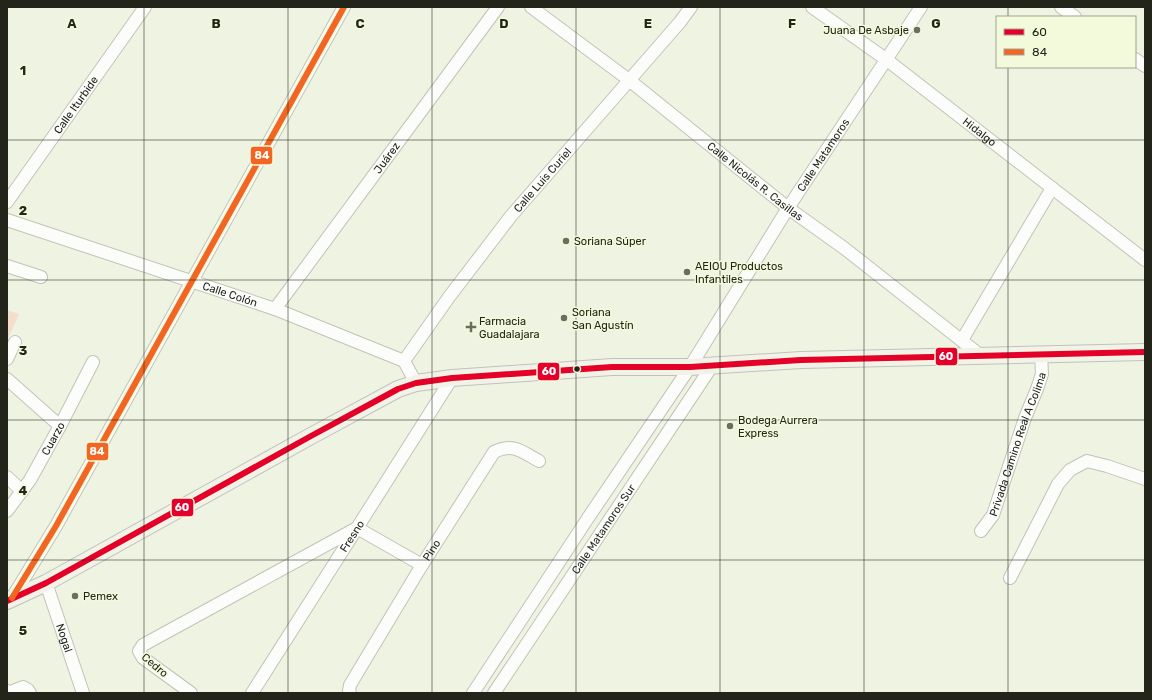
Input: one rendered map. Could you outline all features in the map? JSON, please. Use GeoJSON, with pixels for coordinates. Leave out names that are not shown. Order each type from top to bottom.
{"type":"FeatureCollection","features":[{"type":"Feature","properties":{"kind":"main road"},"geometry":{"type":"LineString","coordinates":[[9,599],[46,583],[311,436],[398,389],[416,383],[452,378],[612,367],[690,367],[801,360],[1145,352]]}},
{"type":"Feature","properties":{"kind":"street","name":"Calle Iturbide"},"geometry":{"type":"LineString","coordinates":[[7,202],[145,7]]}},
{"type":"Feature","properties":{"kind":"street"},"geometry":{"type":"LineString","coordinates":[[9,599],[56,526],[344,7]]}},
{"type":"Feature","properties":{"kind":"street","name":"Juárez"},"geometry":{"type":"LineString","coordinates":[[275,309],[498,7]]}},
{"type":"Feature","properties":{"kind":"street","name":"Calle Nicolás R. Casillas"},"geometry":{"type":"LineString","coordinates":[[531,7],[629,80],[788,208],[844,248],[980,355]]}},
{"type":"Feature","properties":{"kind":"street","name":"Calle Luis Curiel"},"geometry":{"type":"LineString","coordinates":[[404,361],[449,297],[511,216],[680,22],[691,7]]}},
{"type":"Feature","properties":{"kind":"street","name":"Hidalgo"},"geometry":{"type":"LineString","coordinates":[[812,7],[887,60],[1145,260]]}},
{"type":"Feature","properties":{"kind":"street","name":"Calle Matamoros"},"geometry":{"type":"LineString","coordinates":[[690,367],[788,208],[921,7]]}},
{"type":"Feature","properties":{"kind":"street"},"geometry":{"type":"LineString","coordinates":[[1061,7],[1074,16]]}},
{"type":"Feature","properties":{"kind":"street"},"geometry":{"type":"LineString","coordinates":[[1136,60],[1145,66]]}},
{"type":"Feature","properties":{"kind":"street"},"geometry":{"type":"LineString","coordinates":[[962,340],[1052,188]]}},
{"type":"Feature","properties":{"kind":"street","name":"Calle Colón"},"geometry":{"type":"LineString","coordinates":[[7,220],[275,309],[404,361]]}},
{"type":"Feature","properties":{"kind":"street"},"geometry":{"type":"LineString","coordinates":[[7,266],[41,278]]}},
{"type":"Feature","properties":{"kind":"street"},"geometry":{"type":"LineString","coordinates":[[7,359],[15,342]]}},
{"type":"Feature","properties":{"kind":"street","name":"Privada Camino Real A Colima"},"geometry":{"type":"LineString","coordinates":[[981,531],[993,514],[1025,418],[1037,390],[1042,374],[1041,354]]}},
{"type":"Feature","properties":{"kind":"street"},"geometry":{"type":"LineString","coordinates":[[404,361],[416,383]]}},
{"type":"Feature","properties":{"kind":"street","name":"Cuarzo"},"geometry":{"type":"LineString","coordinates":[[7,511],[30,480],[93,362]]}},
{"type":"Feature","properties":{"kind":"street","name":"Calle Matamoros Sur"},"geometry":{"type":"LineString","coordinates":[[494,693],[712,366]]}},
{"type":"Feature","properties":{"kind":"street","name":"Calle Matamoros Sur"},"geometry":{"type":"LineString","coordinates":[[472,693],[690,367]]}},
{"type":"Feature","properties":{"kind":"street","name":"Fresno"},"geometry":{"type":"LineString","coordinates":[[252,693],[452,378]]}},
{"type":"Feature","properties":{"kind":"street"},"geometry":{"type":"LineString","coordinates":[[7,379],[60,426]]}},
{"type":"Feature","properties":{"kind":"street","name":"Pino"},"geometry":{"type":"LineString","coordinates":[[350,693],[350,685],[422,565],[494,452],[502,448],[514,447],[539,461]]}},
{"type":"Feature","properties":{"kind":"street"},"geometry":{"type":"LineString","coordinates":[[1010,578],[1058,484],[1070,470],[1087,461],[1145,479]]}},
{"type":"Feature","properties":{"kind":"street"},"geometry":{"type":"LineString","coordinates":[[7,477],[22,491]]}},
{"type":"Feature","properties":{"kind":"street"},"geometry":{"type":"LineString","coordinates":[[588,518],[604,528]]}},
{"type":"Feature","properties":{"kind":"street"},"geometry":{"type":"LineString","coordinates":[[357,528],[422,565]]}},
{"type":"Feature","properties":{"kind":"street","name":"Cedro"},"geometry":{"type":"LineString","coordinates":[[191,693],[143,658],[139,651],[143,645],[357,528]]}},
{"type":"Feature","properties":{"kind":"street","name":"Nogal"},"geometry":{"type":"LineString","coordinates":[[46,583],[83,693]]}},
{"type":"Feature","properties":{"kind":"street"},"geometry":{"type":"LineString","coordinates":[[8,692],[23,687],[30,693]]}},
{"type":"Feature","properties":{"kind":"shaded area"},"geometry":{"type":"Polygon","coordinates":[[[7,310],[19,314],[7,341],[7,310]]]}},
{"type":"Feature","properties":{"kind":"transit line","name":"84"},"geometry":{"type":"LineString","coordinates":[[12,598],[56,526],[344,7]]}},
{"type":"Feature","properties":{"kind":"transit line","name":"60"},"geometry":{"type":"LineString","coordinates":[[7,601],[46,583],[398,389],[416,383],[452,378],[612,367],[690,367],[801,360],[1145,352]]}},
{"type":"Feature","properties":{"kind":"place","name":"Juana De Asbaje"},"geometry":{"type":"Point","coordinates":[917,30]}},
{"type":"Feature","properties":{"kind":"place","name":"Soriana Súper"},"geometry":{"type":"Point","coordinates":[566,241]}},
{"type":"Feature","properties":{"kind":"place","name":"AEIOU Productos Infantiles"},"geometry":{"type":"Point","coordinates":[687,272]}},
{"type":"Feature","properties":{"kind":"place","name":"Soriana San Agustín"},"geometry":{"type":"Point","coordinates":[564,318]}},
{"type":"Feature","properties":{"kind":"place","name":"Farmacia Guadalajara"},"geometry":{"type":"Point","coordinates":[471,327]}},
{"type":"Feature","properties":{"kind":"place","name":"Bodega Aurrera Express"},"geometry":{"type":"Point","coordinates":[730,426]}},
{"type":"Feature","properties":{"kind":"place","name":"Pemex"},"geometry":{"type":"Point","coordinates":[75,596]}}]}
